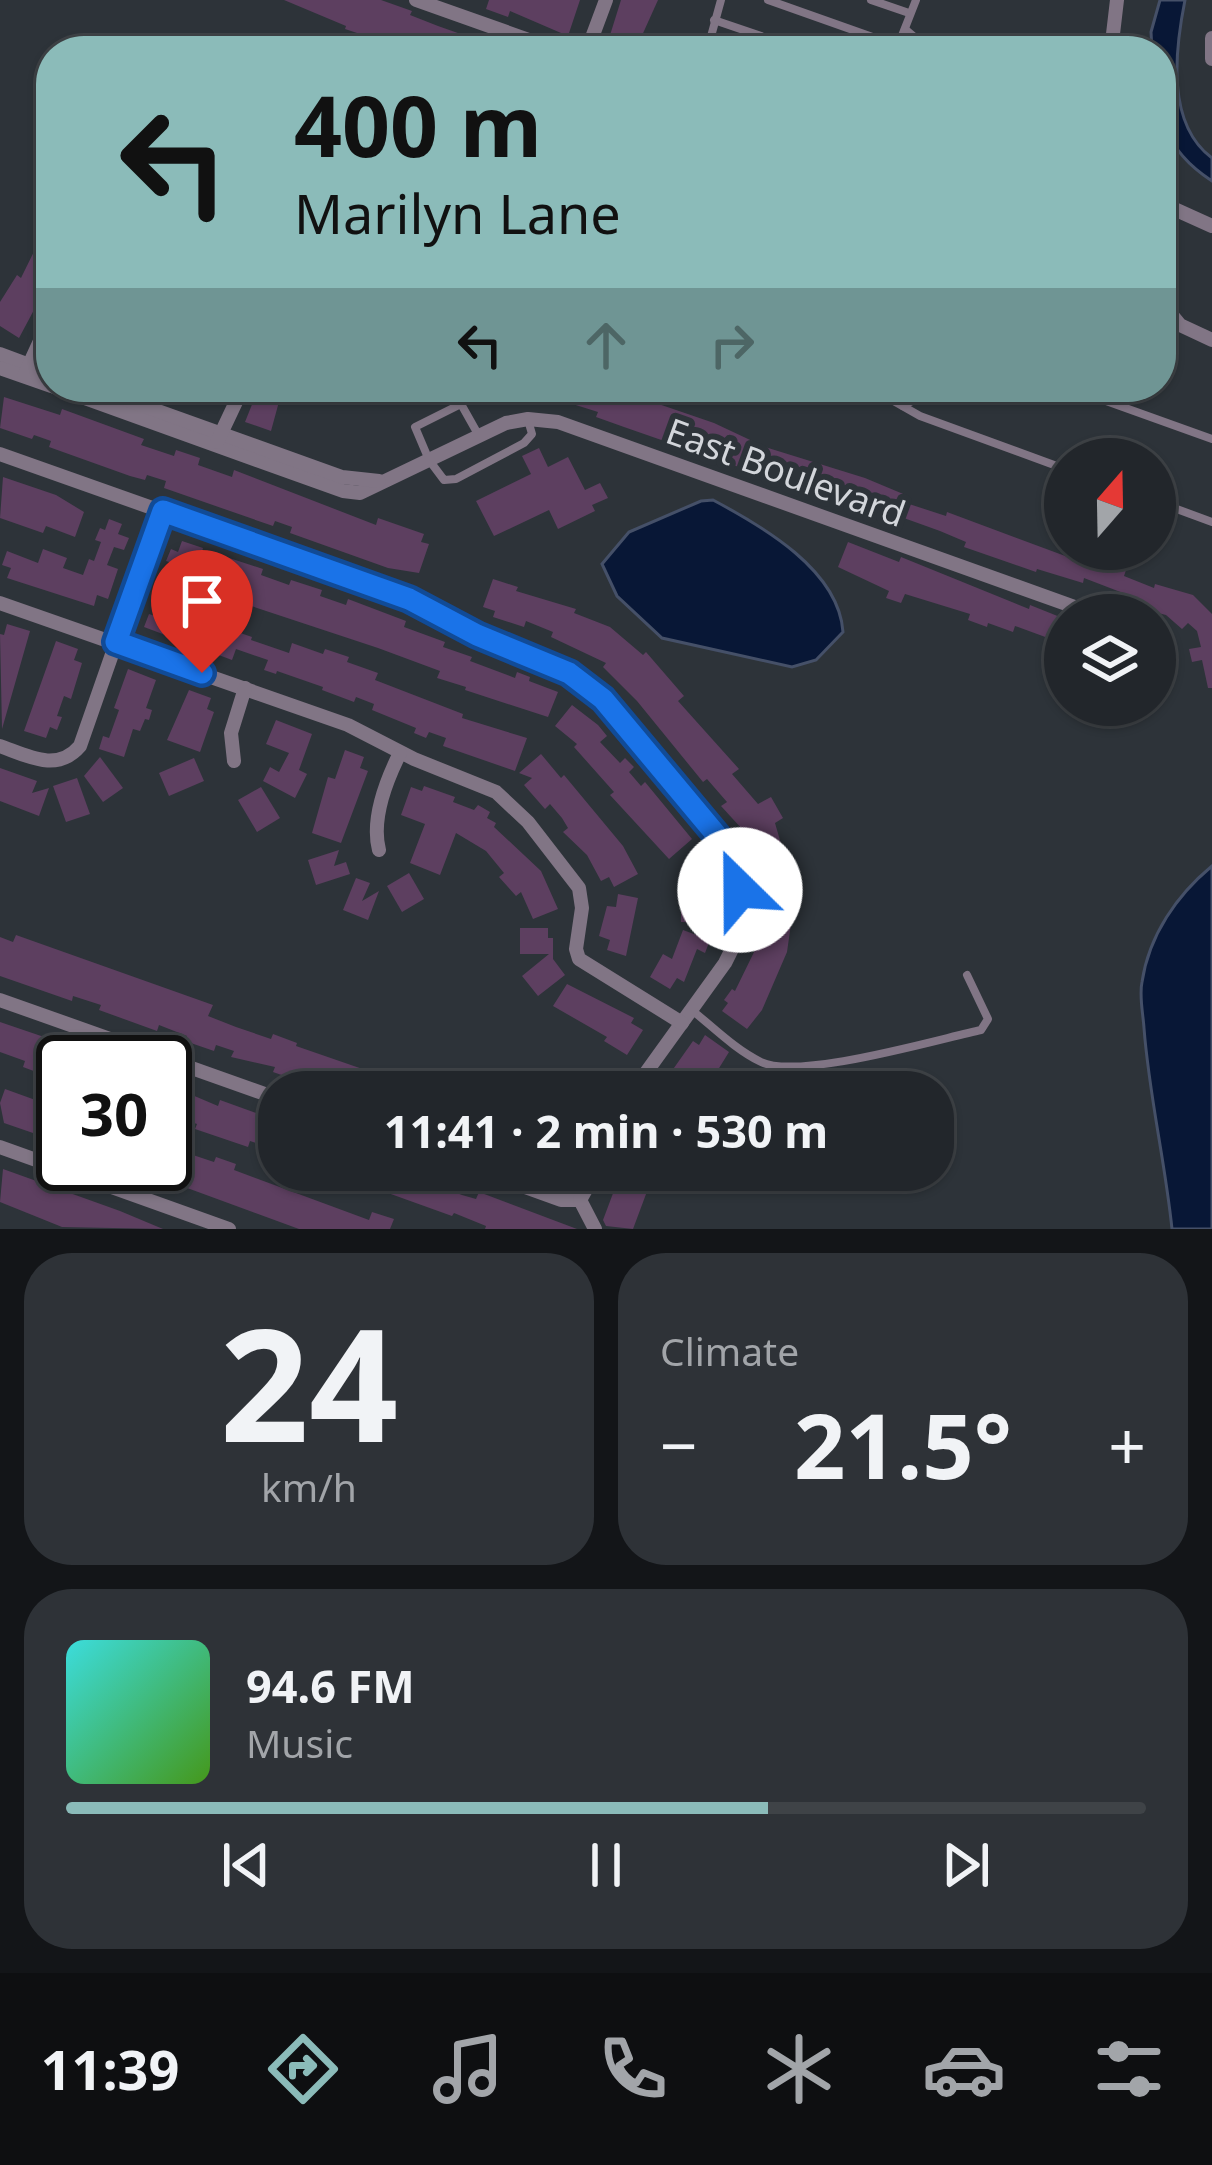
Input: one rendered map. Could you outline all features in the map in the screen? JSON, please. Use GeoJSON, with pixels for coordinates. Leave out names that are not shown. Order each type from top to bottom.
{"type":"FeatureCollection","features":[{"type":"Feature","properties":{"kind":"street"},"geometry":{"type":"LineString","coordinates":[[416,0],[518,36]]}},
{"type":"Feature","properties":{"kind":"street"},"geometry":{"type":"LineString","coordinates":[[593,36],[606,0]]}},
{"type":"Feature","properties":{"kind":"street"},"geometry":{"type":"LineString","coordinates":[[1114,36],[1118,0]]}},
{"type":"Feature","properties":{"kind":"street"},"geometry":{"type":"LineString","coordinates":[[1212,38],[1212,59]]}},
{"type":"Feature","properties":{"kind":"street"},"geometry":{"type":"LineString","coordinates":[[1176,210],[1212,226]]}},
{"type":"Feature","properties":{"kind":"street"},"geometry":{"type":"LineString","coordinates":[[1176,321],[1212,340]]}},
{"type":"Feature","properties":{"kind":"street"},"geometry":{"type":"LineString","coordinates":[[27,371],[36,351]]}},
{"type":"Feature","properties":{"kind":"street"},"geometry":{"type":"LineString","coordinates":[[0,354],[36,377]]}},
{"type":"Feature","properties":{"kind":"street"},"geometry":{"type":"LineString","coordinates":[[0,368],[36,372]]}},
{"type":"Feature","properties":{"kind":"street"},"geometry":{"type":"LineString","coordinates":[[99,402],[217,440]]}},
{"type":"Feature","properties":{"kind":"street"},"geometry":{"type":"LineString","coordinates":[[127,402],[360,493],[506,423],[528,419]]}},
{"type":"Feature","properties":{"kind":"street"},"geometry":{"type":"LineString","coordinates":[[217,440],[236,402]]}},
{"type":"Feature","properties":{"kind":"street","name":"East Boulevard"},"geometry":{"type":"LineString","coordinates":[[528,419],[558,422],[1044,596]]}},
{"type":"Feature","properties":{"kind":"street"},"geometry":{"type":"LineString","coordinates":[[0,454],[409,599],[477,635],[569,673],[603,699],[719,838],[740,890],[737,939],[719,975],[647,1071]]}},
{"type":"Feature","properties":{"kind":"street"},"geometry":{"type":"LineString","coordinates":[[0,746],[47,763],[71,757],[80,746],[163,511]]}},
{"type":"Feature","properties":{"kind":"street"},"geometry":{"type":"LineString","coordinates":[[0,603],[348,725],[400,753],[482,784],[513,806],[579,888],[579,959],[687,1017]]}},
{"type":"Feature","properties":{"kind":"street"},"geometry":{"type":"LineString","coordinates":[[234,761],[232,733],[245,688]]}},
{"type":"Feature","properties":{"kind":"street"},"geometry":{"type":"LineString","coordinates":[[379,850],[375,828],[400,753]]}},
{"type":"Feature","properties":{"kind":"street"},"geometry":{"type":"LineString","coordinates":[[0,1000],[258,1092]]}},
{"type":"Feature","properties":{"kind":"street"},"geometry":{"type":"LineString","coordinates":[[0,1147],[229,1229]]}},
{"type":"Feature","properties":{"kind":"street"},"geometry":{"type":"LineString","coordinates":[[536,1191],[561,1200],[580,1200]]}},
{"type":"Feature","properties":{"kind":"street"},"geometry":{"type":"LineString","coordinates":[[580,1200],[585,1191]]}},
{"type":"Feature","properties":{"kind":"street"},"geometry":{"type":"LineString","coordinates":[[580,1200],[595,1229]]}},
{"type":"Feature","properties":{"kind":"lane"},"geometry":{"type":"LineString","coordinates":[[710,36],[722,0]]}},
{"type":"Feature","properties":{"kind":"lane"},"geometry":{"type":"LineString","coordinates":[[768,0],[865,36]]}},
{"type":"Feature","properties":{"kind":"lane"},"geometry":{"type":"LineString","coordinates":[[871,0],[909,14]]}},
{"type":"Feature","properties":{"kind":"lane"},"geometry":{"type":"LineString","coordinates":[[901,36],[916,0]]}},
{"type":"Feature","properties":{"kind":"lane"},"geometry":{"type":"LineString","coordinates":[[714,20],[761,36]]}},
{"type":"Feature","properties":{"kind":"lane"},"geometry":{"type":"LineString","coordinates":[[904,28],[913,36]]}},
{"type":"Feature","properties":{"kind":"lane"},"geometry":{"type":"LineString","coordinates":[[893,402],[1044,461]]}},
{"type":"Feature","properties":{"kind":"lane"},"geometry":{"type":"LineString","coordinates":[[901,407],[910,402]]}},
{"type":"Feature","properties":{"kind":"lane"},"geometry":{"type":"LineString","coordinates":[[1108,402],[1212,439]]}},
{"type":"Feature","properties":{"kind":"lane"},"geometry":{"type":"LineString","coordinates":[[479,436],[460,404],[415,427],[444,480],[456,479],[524,443],[532,434],[528,419]]}},
{"type":"Feature","properties":{"kind":"lane"},"geometry":{"type":"LineString","coordinates":[[1176,509],[1212,522]]}},
{"type":"Feature","properties":{"kind":"lane"},"geometry":{"type":"LineString","coordinates":[[687,1017],[759,1061],[808,1066],[986,1028],[988,1019],[968,975]]}},
{"type":"Feature","properties":{"kind":"water"},"geometry":{"type":"Polygon","coordinates":[[[1160,0],[1185,0],[1177,63],[1181,106],[1197,144],[1212,158],[1212,181],[1176,148],[1176,36],[1151,36],[1160,0]]]}},
{"type":"Feature","properties":{"kind":"water"},"geometry":{"type":"Polygon","coordinates":[[[713,500],[795,552],[828,589],[843,632],[816,660],[792,667],[662,638],[617,596],[602,564],[629,532],[713,500]]]}},
{"type":"Feature","properties":{"kind":"water"},"geometry":{"type":"Polygon","coordinates":[[[1212,866],[1212,1229],[1172,1229],[1141,987],[1151,948],[1166,917],[1212,866]]]}},
{"type":"Feature","properties":{"kind":"building"},"geometry":{"type":"Polygon","coordinates":[[[284,0],[381,0],[466,36],[366,36],[284,0]]]}},
{"type":"Feature","properties":{"kind":"building"},"geometry":{"type":"Polygon","coordinates":[[[489,0],[580,0],[568,36],[510,11],[508,17],[486,9],[489,0]]]}},
{"type":"Feature","properties":{"kind":"building"},"geometry":{"type":"Polygon","coordinates":[[[621,0],[658,0],[642,36],[610,36],[621,0]]]}},
{"type":"Feature","properties":{"kind":"building"},"geometry":{"type":"Polygon","coordinates":[[[36,248],[36,306],[19,338],[0,326],[0,302],[17,275],[21,278],[36,248]]]}},
{"type":"Feature","properties":{"kind":"building"},"geometry":{"type":"Polygon","coordinates":[[[4,397],[60,415],[62,409],[144,439],[141,445],[174,456],[176,450],[200,458],[198,465],[232,477],[234,470],[376,525],[378,518],[424,534],[421,542],[429,544],[419,573],[388,568],[290,533],[292,527],[275,521],[273,526],[164,488],[166,481],[130,476],[49,447],[51,441],[0,428],[4,397]]]}},
{"type":"Feature","properties":{"kind":"building"},"geometry":{"type":"Polygon","coordinates":[[[253,402],[279,402],[271,431],[245,422],[253,402]]]}},
{"type":"Feature","properties":{"kind":"building"},"geometry":{"type":"Polygon","coordinates":[[[566,402],[653,402],[765,447],[865,478],[908,496],[906,503],[946,516],[947,512],[1044,548],[1044,570],[1126,570],[1124,576],[1154,588],[1155,584],[1193,595],[1212,614],[1212,688],[1208,688],[1202,660],[1192,662],[1189,649],[1201,647],[1197,631],[1188,623],[1182,629],[1176,624],[1176,594],[1123,594],[1084,578],[1083,583],[1036,572],[964,547],[966,542],[901,517],[899,523],[596,417],[598,412],[566,402]]]}},
{"type":"Feature","properties":{"kind":"building"},"geometry":{"type":"Polygon","coordinates":[[[539,448],[548,467],[568,457],[585,490],[600,483],[608,498],[592,505],[595,511],[558,529],[549,510],[494,536],[476,501],[531,474],[522,456],[539,448]]]}},
{"type":"Feature","properties":{"kind":"building"},"geometry":{"type":"Polygon","coordinates":[[[3,477],[56,495],[84,512],[75,537],[46,526],[43,533],[0,518],[3,477]]]}},
{"type":"Feature","properties":{"kind":"building"},"geometry":{"type":"Polygon","coordinates":[[[109,519],[122,524],[118,534],[129,538],[124,550],[114,547],[107,565],[118,569],[108,599],[97,595],[94,606],[7,578],[11,568],[2,565],[7,551],[38,563],[43,549],[67,558],[63,568],[83,575],[101,542],[95,540],[100,528],[105,530],[109,519]]]}},
{"type":"Feature","properties":{"kind":"building"},"geometry":{"type":"Polygon","coordinates":[[[182,541],[203,548],[187,607],[225,622],[223,627],[251,640],[289,653],[292,643],[349,657],[347,662],[378,673],[375,680],[463,714],[462,718],[527,738],[515,771],[443,746],[446,738],[414,733],[416,728],[372,710],[374,704],[356,697],[354,702],[323,687],[264,670],[268,660],[236,649],[232,660],[144,627],[149,614],[161,618],[167,599],[154,594],[158,583],[165,585],[171,549],[178,552],[182,541]]]}},
{"type":"Feature","properties":{"kind":"building"},"geometry":{"type":"Polygon","coordinates":[[[848,542],[899,562],[901,557],[1029,609],[1030,605],[1044,611],[1044,637],[1015,626],[1013,632],[988,623],[987,627],[968,620],[970,614],[905,594],[901,603],[886,598],[889,591],[838,567],[848,542]]]}},
{"type":"Feature","properties":{"kind":"building"},"geometry":{"type":"Polygon","coordinates":[[[223,556],[263,569],[261,575],[289,585],[291,580],[322,590],[320,596],[346,605],[348,599],[406,621],[404,627],[445,642],[443,647],[472,657],[470,661],[515,678],[517,672],[530,677],[529,681],[558,692],[548,717],[465,690],[437,678],[440,671],[378,648],[209,592],[223,556]]]}},
{"type":"Feature","properties":{"kind":"building"},"geometry":{"type":"Polygon","coordinates":[[[493,579],[576,609],[574,613],[610,627],[643,655],[646,652],[684,696],[678,701],[739,769],[732,774],[758,804],[771,797],[783,818],[775,823],[788,868],[793,910],[787,952],[762,1010],[747,1029],[722,1011],[756,948],[761,914],[771,906],[769,885],[761,886],[750,838],[746,840],[721,806],[727,802],[707,779],[703,782],[603,667],[606,663],[551,637],[553,632],[526,621],[524,627],[493,617],[495,611],[483,607],[493,579]]]}},
{"type":"Feature","properties":{"kind":"building"},"geometry":{"type":"Polygon","coordinates":[[[7,624],[30,631],[2,729],[0,634],[4,635],[7,624]]]}},
{"type":"Feature","properties":{"kind":"building"},"geometry":{"type":"Polygon","coordinates":[[[56,641],[78,649],[74,660],[82,663],[71,699],[64,696],[57,730],[50,727],[46,738],[24,731],[56,641]]]}},
{"type":"Feature","properties":{"kind":"building"},"geometry":{"type":"Polygon","coordinates":[[[128,669],[156,680],[146,708],[152,710],[149,720],[145,719],[140,731],[133,729],[124,757],[99,749],[103,736],[109,738],[128,669]]]}},
{"type":"Feature","properties":{"kind":"building"},"geometry":{"type":"Polygon","coordinates":[[[189,690],[211,698],[207,709],[214,712],[200,752],[167,740],[189,690]]]}},
{"type":"Feature","properties":{"kind":"building"},"geometry":{"type":"Polygon","coordinates":[[[572,705],[598,725],[607,736],[600,742],[620,763],[625,758],[634,767],[629,772],[641,786],[645,782],[692,839],[669,859],[610,795],[614,792],[574,747],[577,744],[555,726],[572,705]]]}},
{"type":"Feature","properties":{"kind":"building"},"geometry":{"type":"Polygon","coordinates":[[[276,720],[312,734],[299,770],[307,774],[295,798],[263,781],[270,767],[279,772],[289,753],[266,744],[276,720]]]}},
{"type":"Feature","properties":{"kind":"building"},"geometry":{"type":"Polygon","coordinates":[[[345,750],[364,757],[360,768],[368,771],[341,843],[312,833],[328,777],[335,779],[345,750]]]}},
{"type":"Feature","properties":{"kind":"building"},"geometry":{"type":"Polygon","coordinates":[[[541,754],[623,846],[638,874],[614,887],[609,877],[601,881],[587,855],[563,832],[568,828],[562,818],[550,804],[545,809],[524,785],[532,778],[519,773],[541,754]]]}},
{"type":"Feature","properties":{"kind":"building"},"geometry":{"type":"Polygon","coordinates":[[[100,757],[123,788],[103,802],[84,776],[100,757]]]}},
{"type":"Feature","properties":{"kind":"building"},"geometry":{"type":"Polygon","coordinates":[[[194,758],[204,781],[169,796],[159,773],[194,758]]]}},
{"type":"Feature","properties":{"kind":"building"},"geometry":{"type":"Polygon","coordinates":[[[0,768],[37,781],[32,793],[49,788],[39,816],[0,801],[0,768]]]}},
{"type":"Feature","properties":{"kind":"building"},"geometry":{"type":"Polygon","coordinates":[[[77,778],[90,814],[66,822],[53,786],[77,778]]]}},
{"type":"Feature","properties":{"kind":"building"},"geometry":{"type":"Polygon","coordinates":[[[424,786],[455,797],[453,802],[474,810],[478,805],[490,812],[487,818],[496,823],[494,827],[541,871],[558,909],[533,919],[521,892],[516,896],[499,877],[504,873],[486,851],[456,833],[440,875],[410,863],[425,824],[401,815],[411,787],[422,791],[424,786]]]}},
{"type":"Feature","properties":{"kind":"building"},"geometry":{"type":"Polygon","coordinates":[[[261,787],[280,818],[257,832],[238,800],[261,787]]]}},
{"type":"Feature","properties":{"kind":"building"},"geometry":{"type":"Polygon","coordinates":[[[339,850],[334,866],[346,862],[350,874],[316,885],[308,860],[339,850]]]}},
{"type":"Feature","properties":{"kind":"building"},"geometry":{"type":"Polygon","coordinates":[[[409,873],[424,899],[402,912],[387,886],[409,873]]]}},
{"type":"Feature","properties":{"kind":"building"},"geometry":{"type":"Polygon","coordinates":[[[356,878],[370,883],[362,901],[379,891],[368,920],[343,910],[356,878]]]}},
{"type":"Feature","properties":{"kind":"building"},"geometry":{"type":"Polygon","coordinates":[[[618,894],[638,898],[626,956],[607,950],[610,940],[599,936],[607,906],[616,907],[618,894]]]}},
{"type":"Feature","properties":{"kind":"building"},"geometry":{"type":"Polygon","coordinates":[[[681,896],[712,897],[716,923],[681,922],[681,896]]]}},
{"type":"Feature","properties":{"kind":"building"},"geometry":{"type":"Polygon","coordinates":[[[520,928],[548,928],[553,959],[565,975],[538,996],[522,976],[549,954],[520,954],[520,928]]]}},
{"type":"Feature","properties":{"kind":"building"},"geometry":{"type":"Polygon","coordinates":[[[683,930],[710,940],[705,953],[697,949],[684,982],[677,978],[670,989],[650,977],[663,954],[672,959],[683,930]]]}},
{"type":"Feature","properties":{"kind":"building"},"geometry":{"type":"Polygon","coordinates":[[[16,935],[213,1005],[208,1016],[271,1039],[273,1034],[368,1071],[273,1071],[275,1067],[231,1057],[234,1051],[192,1043],[192,1035],[159,1025],[157,1031],[99,1010],[101,1005],[73,996],[72,1001],[0,976],[0,937],[13,942],[16,935]]]}},
{"type":"Feature","properties":{"kind":"building"},"geometry":{"type":"Polygon","coordinates":[[[567,984],[634,1018],[631,1023],[643,1030],[627,1055],[604,1041],[607,1037],[553,1006],[567,984]]]}},
{"type":"Feature","properties":{"kind":"building"},"geometry":{"type":"Polygon","coordinates":[[[0,1022],[38,1035],[36,1072],[23,1067],[25,1061],[0,1052],[0,1022]]]}},
{"type":"Feature","properties":{"kind":"building"},"geometry":{"type":"Polygon","coordinates":[[[705,1035],[729,1052],[717,1071],[672,1071],[693,1041],[699,1045],[705,1035]]]}},
{"type":"Feature","properties":{"kind":"building"},"geometry":{"type":"Polygon","coordinates":[[[5,1089],[36,1100],[33,1133],[4,1123],[0,1103],[5,1089]]]}},
{"type":"Feature","properties":{"kind":"building"},"geometry":{"type":"Polygon","coordinates":[[[192,1095],[218,1106],[220,1100],[258,1114],[258,1144],[250,1141],[248,1147],[195,1129],[197,1124],[192,1122],[192,1095]]]}},
{"type":"Feature","properties":{"kind":"building"},"geometry":{"type":"Polygon","coordinates":[[[192,1155],[236,1164],[234,1170],[258,1179],[258,1191],[291,1191],[369,1220],[372,1212],[394,1219],[390,1229],[299,1229],[192,1190],[192,1155]]]}},
{"type":"Feature","properties":{"kind":"building"},"geometry":{"type":"Polygon","coordinates":[[[3,1169],[36,1181],[36,1191],[64,1191],[163,1229],[62,1227],[0,1202],[3,1169]]]}},
{"type":"Feature","properties":{"kind":"building"},"geometry":{"type":"Polygon","coordinates":[[[382,1191],[452,1191],[476,1199],[479,1192],[577,1229],[485,1229],[382,1191]]]}},
{"type":"Feature","properties":{"kind":"building"},"geometry":{"type":"Polygon","coordinates":[[[614,1191],[647,1191],[633,1229],[606,1226],[603,1220],[614,1191]]]}},
{"type":"Feature","properties":{"kind":"route"},"geometry":{"type":"LineString","coordinates":[[202,673],[116,642],[163,511],[409,599],[477,635],[569,673],[603,699],[719,838],[740,890]]}}]}
